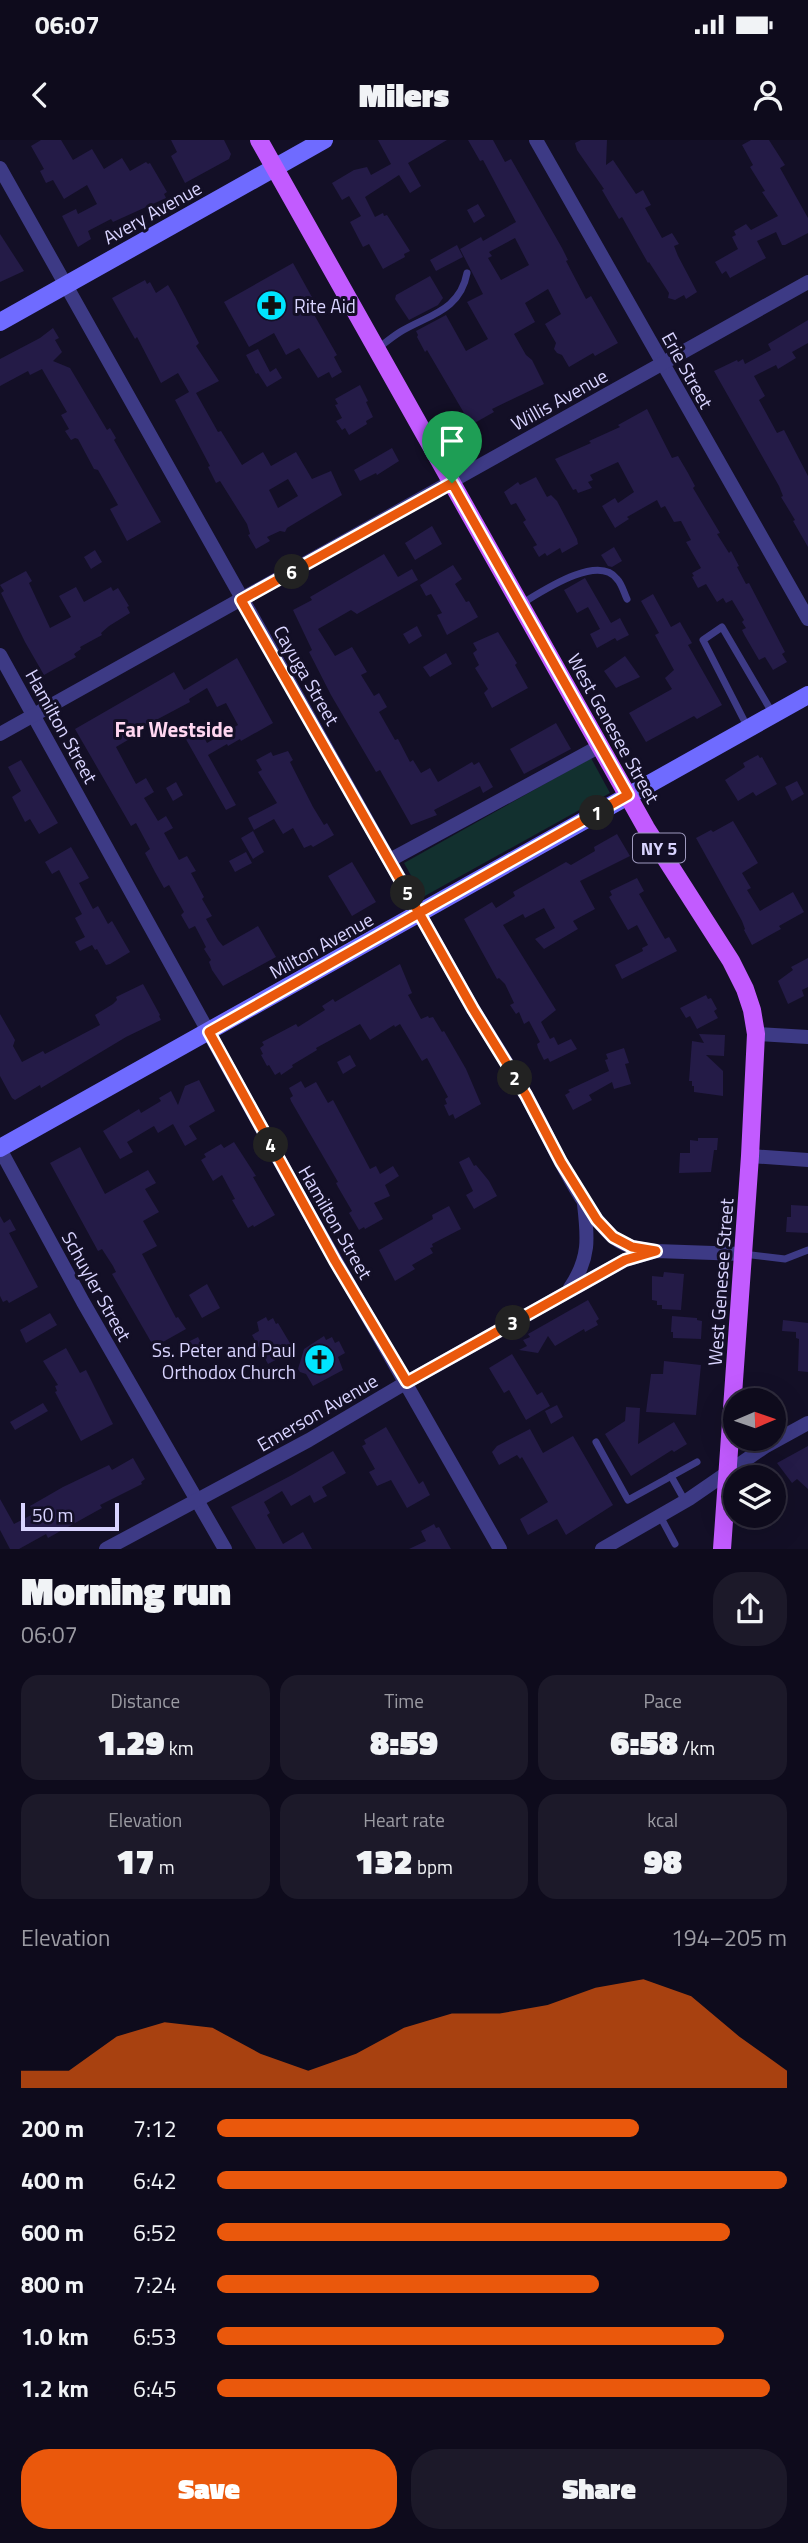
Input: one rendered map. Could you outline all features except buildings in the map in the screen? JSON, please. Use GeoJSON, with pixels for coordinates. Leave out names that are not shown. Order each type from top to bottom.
{"type":"FeatureCollection","features":[{"type":"Feature","properties":{"kind":"main road","name":"West Genesee Street"},"geometry":{"type":"LineString","coordinates":[[259,140],[628,795],[731,961],[745,989],[756,1034],[728,1465]]}},
{"type":"Feature","properties":{"kind":"main road","name":"West Genesee Street"},"geometry":{"type":"LineString","coordinates":[[722,1549],[724,1528]]}},
{"type":"Feature","properties":{"kind":"street","name":"Avery Avenue"},"geometry":{"type":"LineString","coordinates":[[0,322],[324,140]]}},
{"type":"Feature","properties":{"kind":"street","name":"Erie Street"},"geometry":{"type":"LineString","coordinates":[[536,140],[808,619]]}},
{"type":"Feature","properties":{"kind":"street","name":"Cayuga Street"},"geometry":{"type":"LineString","coordinates":[[0,167],[241,600],[584,1199],[597,1220],[613,1237],[632,1247],[656,1251]]}},
{"type":"Feature","properties":{"kind":"street","name":"Willis Avenue"},"geometry":{"type":"LineString","coordinates":[[0,734],[808,282]]}},
{"type":"Feature","properties":{"kind":"street","name":"Hamilton Street"},"geometry":{"type":"LineString","coordinates":[[0,654],[322,1237],[500,1549]]}},
{"type":"Feature","properties":{"kind":"street","name":"Milton Avenue"},"geometry":{"type":"LineString","coordinates":[[0,1149],[808,695]]}},
{"type":"Feature","properties":{"kind":"street"},"geometry":{"type":"LineString","coordinates":[[390,860],[600,746]]}},
{"type":"Feature","properties":{"kind":"street"},"geometry":{"type":"LineString","coordinates":[[756,1034],[808,1037]]}},
{"type":"Feature","properties":{"kind":"street","name":"Schuyler Street"},"geometry":{"type":"LineString","coordinates":[[0,1149],[83,1302],[225,1549]]}},
{"type":"Feature","properties":{"kind":"street"},"geometry":{"type":"LineString","coordinates":[[750,1156],[808,1160]]}},
{"type":"Feature","properties":{"kind":"street","name":"Cayuga Street"},"geometry":{"type":"LineString","coordinates":[[568,1292],[585,1261],[588,1237],[584,1199]]}},
{"type":"Feature","properties":{"kind":"street","name":"Emerson Avenue"},"geometry":{"type":"LineString","coordinates":[[106,1549],[309,1440],[625,1260],[656,1251],[742,1254]]}},
{"type":"Feature","properties":{"kind":"street"},"geometry":{"type":"LineString","coordinates":[[737,1465],[808,1423]]}},
{"type":"Feature","properties":{"kind":"street"},"geometry":{"type":"LineString","coordinates":[[602,1549],[685,1501],[723,1474]]}},
{"type":"Feature","properties":{"kind":"lane"},"geometry":{"type":"LineString","coordinates":[[377,349],[399,333],[445,309],[464,288],[467,273]]}},
{"type":"Feature","properties":{"kind":"lane"},"geometry":{"type":"LineString","coordinates":[[521,605],[586,570],[602,570],[617,578],[627,599]]}},
{"type":"Feature","properties":{"kind":"lane"},"geometry":{"type":"LineString","coordinates":[[748,729],[703,640],[722,627],[774,714]]}},
{"type":"Feature","properties":{"kind":"lane"},"geometry":{"type":"LineString","coordinates":[[742,1254],[785,1259],[808,1250]]}},
{"type":"Feature","properties":{"kind":"lane"},"geometry":{"type":"LineString","coordinates":[[596,1442],[628,1500],[696,1462]]}},
{"type":"Feature","properties":{"kind":"lane"},"geometry":{"type":"LineString","coordinates":[[671,1476],[685,1501]]}},
{"type":"Feature","properties":{"kind":"lane"},"geometry":{"type":"LineString","coordinates":[[660,1516],[675,1544]]}},
{"type":"Feature","properties":{"kind":"green space"},"geometry":{"type":"Polygon","coordinates":[[[591,758],[610,793],[423,897],[404,863],[591,758]]]}},
{"type":"Feature","properties":{"kind":"place","name":"Rite Aid"},"geometry":{"type":"Point","coordinates":[271,305]}},
{"type":"Feature","properties":{"kind":"place","name":"Ss. Peter and Paul Orthodox Church"},"geometry":{"type":"Point","coordinates":[319,1360]}},
{"type":"Feature","properties":{"kind":"district","name":"Far Westside"},"geometry":{"type":"Point","coordinates":[174,729]}},
{"type":"Feature","properties":{"kind":"route"},"geometry":{"type":"LineString","coordinates":[[452,483],[241,600],[419,913],[209,1032],[335,1261],[407,1382],[625,1260],[656,1251],[632,1247],[613,1237],[597,1220],[419,913],[628,795],[452,483]]}}]}
